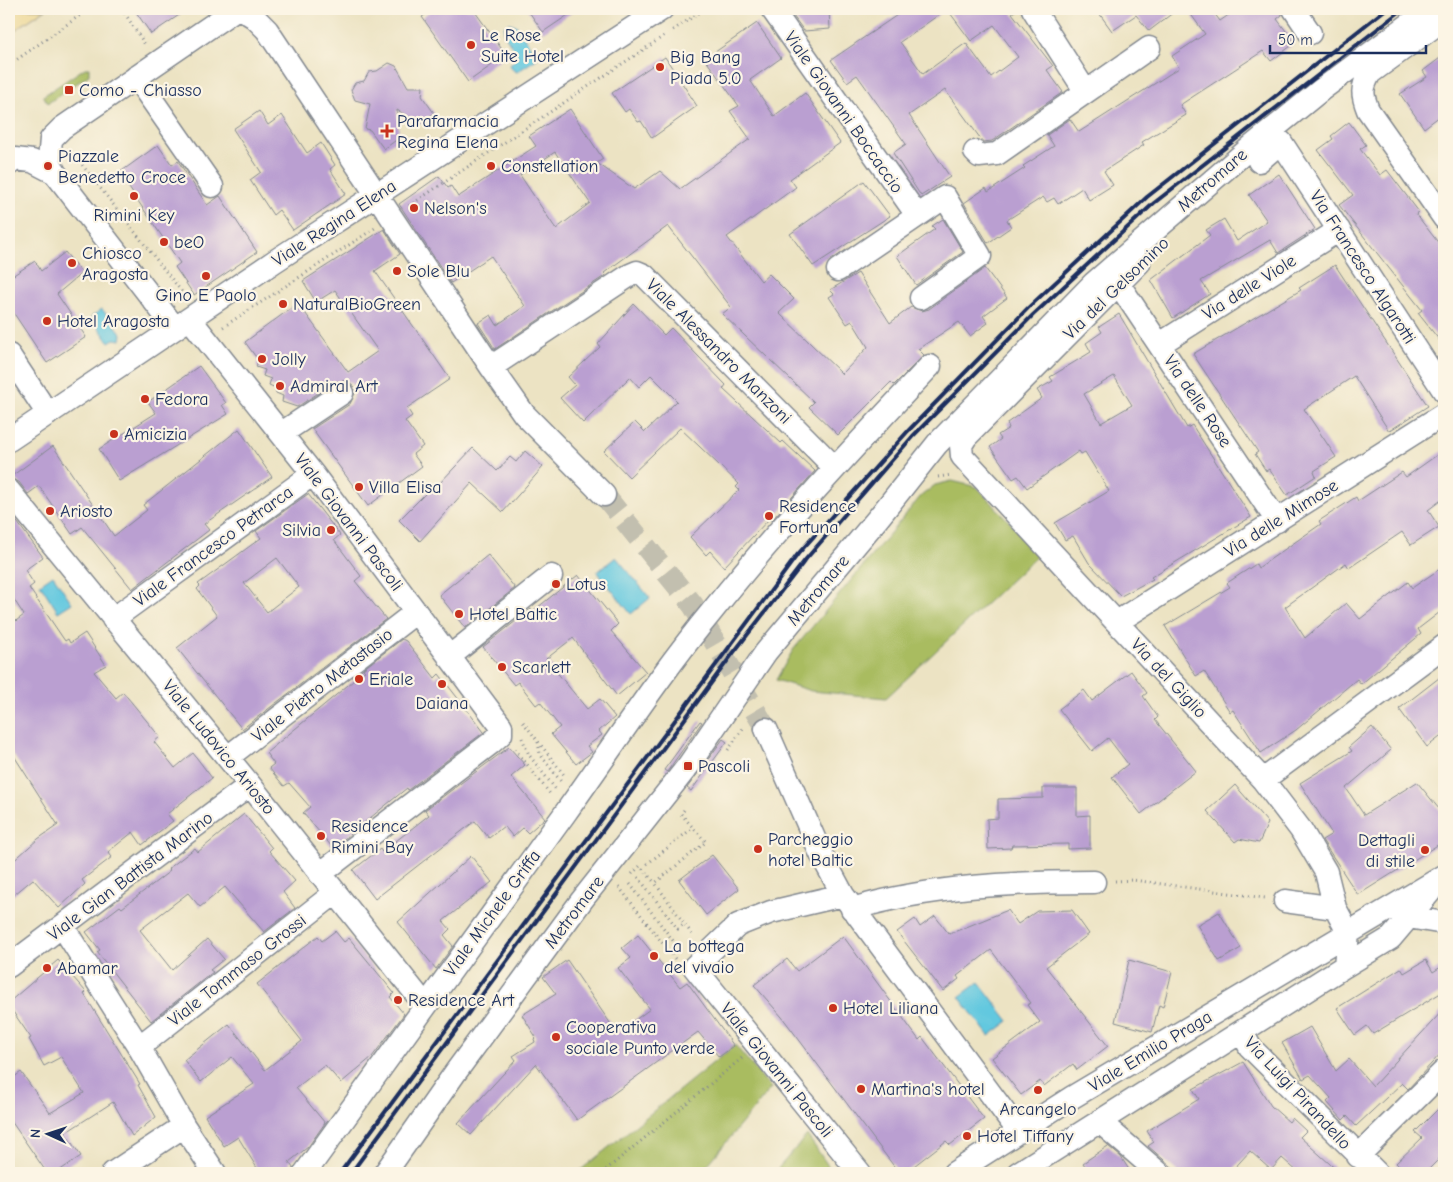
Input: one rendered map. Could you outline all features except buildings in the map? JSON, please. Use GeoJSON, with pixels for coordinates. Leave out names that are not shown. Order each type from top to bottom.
{"type":"FeatureCollection","features":[{"type":"Feature","properties":{"kind":"street"},"geometry":{"type":"LineString","coordinates":[[183,323],[54,173],[49,161],[51,140],[62,128],[236,9]]}},
{"type":"Feature","properties":{"kind":"street"},"geometry":{"type":"LineString","coordinates":[[241,9],[254,17],[267,30],[524,414],[604,495]]}},
{"type":"Feature","properties":{"kind":"street","name":"Viale Regina Elena"},"geometry":{"type":"LineString","coordinates":[[9,440],[377,194],[662,9]]}},
{"type":"Feature","properties":{"kind":"street","name":"Viale Giovanni Boccaccio"},"geometry":{"type":"LineString","coordinates":[[772,9],[917,215]]}},
{"type":"Feature","properties":{"kind":"street"},"geometry":{"type":"LineString","coordinates":[[1033,9],[1086,92]]}},
{"type":"Feature","properties":{"kind":"street"},"geometry":{"type":"LineString","coordinates":[[1294,9],[1310,33]]}},
{"type":"Feature","properties":{"kind":"street","name":"Metromare"},"geometry":{"type":"LineString","coordinates":[[385,1173],[455,1073],[582,900],[688,766],[766,652],[879,517],[937,444],[1094,283],[1321,90],[1430,9]]}},
{"type":"Feature","properties":{"kind":"street"},"geometry":{"type":"LineString","coordinates":[[1444,20],[1370,74],[1362,86],[1362,96],[1368,110],[1444,218]]}},
{"type":"Feature","properties":{"kind":"street"},"geometry":{"type":"LineString","coordinates":[[975,152],[979,156],[996,154],[1149,48]]}},
{"type":"Feature","properties":{"kind":"street"},"geometry":{"type":"LineString","coordinates":[[136,77],[212,186]]}},
{"type":"Feature","properties":{"kind":"street","name":"Via Francesco Algarotti"},"geometry":{"type":"LineString","coordinates":[[1281,142],[1444,391]]}},
{"type":"Feature","properties":{"kind":"street","name":"Via del Gelsomino"},"geometry":{"type":"LineString","coordinates":[[961,445],[966,437],[1118,283],[1174,232],[1281,142]]}},
{"type":"Feature","properties":{"kind":"street"},"geometry":{"type":"LineString","coordinates":[[9,164],[15,159],[32,161],[54,173]]}},
{"type":"Feature","properties":{"kind":"street"},"geometry":{"type":"LineString","coordinates":[[838,270],[945,197],[980,256],[921,298]]}},
{"type":"Feature","properties":{"kind":"street","name":"Via delle Viole"},"geometry":{"type":"LineString","coordinates":[[1160,344],[1339,230]]}},
{"type":"Feature","properties":{"kind":"street","name":"Viale Alessandro Manzoni"},"geometry":{"type":"LineString","coordinates":[[491,367],[630,274],[637,272],[644,275],[835,468]]}},
{"type":"Feature","properties":{"kind":"street","name":"Via delle Rose"},"geometry":{"type":"LineString","coordinates":[[1118,283],[1277,520]]}},
{"type":"Feature","properties":{"kind":"street","name":"Viale Giovanni Pascoli"},"geometry":{"type":"LineString","coordinates":[[183,323],[282,433],[448,657],[514,732]]}},
{"type":"Feature","properties":{"kind":"street"},"geometry":{"type":"LineString","coordinates":[[9,355],[48,414]]}},
{"type":"Feature","properties":{"kind":"street"},"geometry":{"type":"LineString","coordinates":[[569,798],[606,753],[712,610],[835,468],[930,366]]}},
{"type":"Feature","properties":{"kind":"street"},"geometry":{"type":"LineString","coordinates":[[282,433],[342,393]]}},
{"type":"Feature","properties":{"kind":"street","name":"Via delle Mimose"},"geometry":{"type":"LineString","coordinates":[[1117,622],[1444,414]]}},
{"type":"Feature","properties":{"kind":"street","name":"Via del Giglio"},"geometry":{"type":"LineString","coordinates":[[961,445],[962,456],[981,478],[1264,780],[1301,830],[1326,872],[1335,908],[1348,932]]}},
{"type":"Feature","properties":{"kind":"street","name":"Viale Francesco Petrarca"},"geometry":{"type":"LineString","coordinates":[[114,619],[313,474]]}},
{"type":"Feature","properties":{"kind":"street","name":"Viale Ludovico Ariosto"},"geometry":{"type":"LineString","coordinates":[[9,491],[250,784],[425,1005]]}},
{"type":"Feature","properties":{"kind":"street"},"geometry":{"type":"LineString","coordinates":[[448,657],[550,576]]}},
{"type":"Feature","properties":{"kind":"street","name":"Viale Pietro Metastasio"},"geometry":{"type":"LineString","coordinates":[[228,758],[416,612]]}},
{"type":"Feature","properties":{"kind":"street"},"geometry":{"type":"LineString","coordinates":[[1264,780],[1444,646]]}},
{"type":"Feature","properties":{"kind":"street"},"geometry":{"type":"LineString","coordinates":[[757,725],[821,854],[848,902],[1019,1132]]}},
{"type":"Feature","properties":{"kind":"street"},"geometry":{"type":"LineString","coordinates":[[320,874],[491,743],[514,732]]}},
{"type":"Feature","properties":{"kind":"street","name":"Viale Gian Battista Marino"},"geometry":{"type":"LineString","coordinates":[[9,966],[250,784]]}},
{"type":"Feature","properties":{"kind":"street","name":"Viale Michele Griffa"},"geometry":{"type":"LineString","coordinates":[[305,1173],[569,798]]}},
{"type":"Feature","properties":{"kind":"street","name":"Viale Emilio Praga"},"geometry":{"type":"LineString","coordinates":[[1018,1173],[1391,938],[1443,877]]}},
{"type":"Feature","properties":{"kind":"street","name":"Viale Emilio Praga"},"geometry":{"type":"LineString","coordinates":[[957,1173],[1071,1098],[1443,877]]}},
{"type":"Feature","properties":{"kind":"street"},"geometry":{"type":"LineString","coordinates":[[686,965],[738,925],[771,912],[1011,883],[1094,882]]}},
{"type":"Feature","properties":{"kind":"street","name":"Viale Tommaso Grossi"},"geometry":{"type":"LineString","coordinates":[[139,1048],[335,893]]}},
{"type":"Feature","properties":{"kind":"street"},"geometry":{"type":"LineString","coordinates":[[1285,901],[1335,908]]}},
{"type":"Feature","properties":{"kind":"street"},"geometry":{"type":"LineString","coordinates":[[1408,917],[1444,923]]}},
{"type":"Feature","properties":{"kind":"street"},"geometry":{"type":"LineString","coordinates":[[63,927],[139,1048],[184,1126],[215,1173]]}},
{"type":"Feature","properties":{"kind":"street"},"geometry":{"type":"LineString","coordinates":[[1346,966],[1348,932]]}},
{"type":"Feature","properties":{"kind":"street","name":"Viale Giovanni Pascoli"},"geometry":{"type":"LineString","coordinates":[[686,965],[859,1173]]}},
{"type":"Feature","properties":{"kind":"street","name":"Via Luigi Pirandello"},"geometry":{"type":"LineString","coordinates":[[1242,1032],[1250,1047],[1377,1173]]}},
{"type":"Feature","properties":{"kind":"street"},"geometry":{"type":"LineString","coordinates":[[1358,1156],[1444,1070]]}},
{"type":"Feature","properties":{"kind":"street"},"geometry":{"type":"LineString","coordinates":[[1100,1122],[1159,1173]]}},
{"type":"Feature","properties":{"kind":"street"},"geometry":{"type":"LineString","coordinates":[[112,1173],[184,1126]]}},
{"type":"Feature","properties":{"kind":"path"},"geometry":{"type":"LineString","coordinates":[[9,65],[89,9]]}},
{"type":"Feature","properties":{"kind":"path"},"geometry":{"type":"LineString","coordinates":[[122,9],[148,50]]}},
{"type":"Feature","properties":{"kind":"path"},"geometry":{"type":"LineString","coordinates":[[404,209],[705,9]]}},
{"type":"Feature","properties":{"kind":"path"},"geometry":{"type":"LineString","coordinates":[[76,157],[185,297]]}},
{"type":"Feature","properties":{"kind":"path"},"geometry":{"type":"LineString","coordinates":[[214,332],[383,223]]}},
{"type":"Feature","properties":{"kind":"path"},"geometry":{"type":"LineString","coordinates":[[932,480],[951,475],[981,478]]}},
{"type":"Feature","properties":{"kind":"path"},"geometry":{"type":"LineString","coordinates":[[726,752],[757,725]]}},
{"type":"Feature","properties":{"kind":"path"},"geometry":{"type":"LineString","coordinates":[[514,732],[569,798]]}},
{"type":"Feature","properties":{"kind":"path"},"geometry":{"type":"LineString","coordinates":[[514,732],[529,755],[569,798]]}},
{"type":"Feature","properties":{"kind":"path"},"geometry":{"type":"LineString","coordinates":[[514,732],[538,741],[569,798]]}},
{"type":"Feature","properties":{"kind":"path"},"geometry":{"type":"LineString","coordinates":[[538,741],[540,754],[569,798]]}},
{"type":"Feature","properties":{"kind":"path"},"geometry":{"type":"LineString","coordinates":[[655,883],[706,842],[681,814],[686,806]]}},
{"type":"Feature","properties":{"kind":"path"},"geometry":{"type":"LineString","coordinates":[[647,864],[694,827]]}},
{"type":"Feature","properties":{"kind":"path"},"geometry":{"type":"LineString","coordinates":[[686,965],[619,888],[640,866],[655,883],[696,941]]}},
{"type":"Feature","properties":{"kind":"path"},"geometry":{"type":"LineString","coordinates":[[638,877],[678,929],[684,924]]}},
{"type":"Feature","properties":{"kind":"path"},"geometry":{"type":"LineString","coordinates":[[1094,882],[1133,880],[1285,901]]}},
{"type":"Feature","properties":{"kind":"path"},"geometry":{"type":"LineString","coordinates":[[630,884],[686,965]]}},
{"type":"Feature","properties":{"kind":"path"},"geometry":{"type":"LineString","coordinates":[[602,1173],[748,1054]]}},
{"type":"Feature","properties":{"kind":"green space"},"geometry":{"type":"Polygon","coordinates":[[[85,68],[89,68],[89,75],[48,103],[43,96],[85,68]]]}},
{"type":"Feature","properties":{"kind":"green space"},"geometry":{"type":"Polygon","coordinates":[[[952,481],[977,487],[1039,554],[886,698],[811,691],[776,680],[793,650],[921,496],[935,485],[952,481]]]}},
{"type":"Feature","properties":{"kind":"green space"},"geometry":{"type":"Polygon","coordinates":[[[735,1045],[771,1088],[701,1173],[577,1173],[735,1045]]]}},
{"type":"Feature","properties":{"kind":"green space"},"geometry":{"type":"Polygon","coordinates":[[[807,1135],[831,1170],[827,1173],[774,1173],[807,1135]]]}},
{"type":"Feature","properties":{"kind":"sand"},"geometry":{"type":"Polygon","coordinates":[[[9,9],[46,9],[9,34],[9,9]]]}},
{"type":"Feature","properties":{"kind":"water"},"geometry":{"type":"Polygon","coordinates":[[[509,23],[516,25],[538,58],[517,72],[510,65],[518,56],[504,34],[504,26],[509,23]]]}},
{"type":"Feature","properties":{"kind":"water"},"geometry":{"type":"Polygon","coordinates":[[[102,309],[122,334],[121,340],[114,339],[109,342],[91,317],[102,309]]]}},
{"type":"Feature","properties":{"kind":"water"},"geometry":{"type":"Polygon","coordinates":[[[616,557],[650,598],[631,614],[597,572],[616,557]]]}},
{"type":"Feature","properties":{"kind":"water"},"geometry":{"type":"Polygon","coordinates":[[[53,575],[72,603],[58,612],[40,584],[53,575]]]}},
{"type":"Feature","properties":{"kind":"water"},"geometry":{"type":"Polygon","coordinates":[[[979,982],[1009,1021],[989,1036],[959,997],[979,982]]]}},
{"type":"Feature","properties":{"kind":"tunnel"},"geometry":{"type":"LineString","coordinates":[[604,495],[693,605],[766,729]]}},
{"type":"Feature","properties":{"kind":"railway"},"geometry":{"type":"LineString","coordinates":[[340,1173],[798,554],[908,431],[1028,308],[1147,197],[1386,9]]}},
{"type":"Feature","properties":{"kind":"railway"},"geometry":{"type":"LineString","coordinates":[[351,1173],[731,656],[806,559],[913,436],[1033,315],[1154,203],[1403,9]]}},
{"type":"Feature","properties":{"kind":"place","name":"Le Rose Suite Hotel"},"geometry":{"type":"Point","coordinates":[471,45]}},
{"type":"Feature","properties":{"kind":"place","name":"Big Bang Piada 5.0"},"geometry":{"type":"Point","coordinates":[660,67]}},
{"type":"Feature","properties":{"kind":"place","name":"Como - Chiasso"},"geometry":{"type":"Point","coordinates":[69,90]}},
{"type":"Feature","properties":{"kind":"place","name":"Parafarmacia Regina Elena"},"geometry":{"type":"Point","coordinates":[387,131]}},
{"type":"Feature","properties":{"kind":"place","name":"Piazzale Benedetto Croce"},"geometry":{"type":"Point","coordinates":[48,166]}},
{"type":"Feature","properties":{"kind":"place","name":"Constellation"},"geometry":{"type":"Point","coordinates":[491,166]}},
{"type":"Feature","properties":{"kind":"place","name":"Rimini Key"},"geometry":{"type":"Point","coordinates":[134,196]}},
{"type":"Feature","properties":{"kind":"place","name":"Nelson's"},"geometry":{"type":"Point","coordinates":[414,208]}},
{"type":"Feature","properties":{"kind":"place","name":"beO"},"geometry":{"type":"Point","coordinates":[164,242]}},
{"type":"Feature","properties":{"kind":"place","name":"Chiosco Aragosta"},"geometry":{"type":"Point","coordinates":[72,263]}},
{"type":"Feature","properties":{"kind":"place","name":"Sole Blu"},"geometry":{"type":"Point","coordinates":[397,271]}},
{"type":"Feature","properties":{"kind":"place","name":"Gino E Paolo"},"geometry":{"type":"Point","coordinates":[206,276]}},
{"type":"Feature","properties":{"kind":"place","name":"NaturalBioGreen"},"geometry":{"type":"Point","coordinates":[283,304]}},
{"type":"Feature","properties":{"kind":"place","name":"Hotel Aragosta"},"geometry":{"type":"Point","coordinates":[47,321]}},
{"type":"Feature","properties":{"kind":"place","name":"Jolly"},"geometry":{"type":"Point","coordinates":[262,359]}},
{"type":"Feature","properties":{"kind":"place","name":"Admiral Art"},"geometry":{"type":"Point","coordinates":[280,386]}},
{"type":"Feature","properties":{"kind":"place","name":"Fedora"},"geometry":{"type":"Point","coordinates":[145,399]}},
{"type":"Feature","properties":{"kind":"place","name":"Amicizia"},"geometry":{"type":"Point","coordinates":[114,434]}},
{"type":"Feature","properties":{"kind":"place","name":"Villa Elisa"},"geometry":{"type":"Point","coordinates":[359,487]}},
{"type":"Feature","properties":{"kind":"place","name":"Ariosto"},"geometry":{"type":"Point","coordinates":[50,511]}},
{"type":"Feature","properties":{"kind":"place","name":"Residence Fortuna"},"geometry":{"type":"Point","coordinates":[769,516]}},
{"type":"Feature","properties":{"kind":"place","name":"Silvia"},"geometry":{"type":"Point","coordinates":[331,530]}},
{"type":"Feature","properties":{"kind":"place","name":"Lotus"},"geometry":{"type":"Point","coordinates":[556,584]}},
{"type":"Feature","properties":{"kind":"place","name":"Hotel Baltic"},"geometry":{"type":"Point","coordinates":[459,614]}},
{"type":"Feature","properties":{"kind":"place","name":"Scarlett"},"geometry":{"type":"Point","coordinates":[502,667]}},
{"type":"Feature","properties":{"kind":"place","name":"Eriale"},"geometry":{"type":"Point","coordinates":[359,679]}},
{"type":"Feature","properties":{"kind":"place","name":"Daiana"},"geometry":{"type":"Point","coordinates":[442,684]}},
{"type":"Feature","properties":{"kind":"place","name":"Pascoli"},"geometry":{"type":"Point","coordinates":[688,766]}},
{"type":"Feature","properties":{"kind":"place","name":"Residence Rimini Bay"},"geometry":{"type":"Point","coordinates":[321,836]}},
{"type":"Feature","properties":{"kind":"place","name":"Parcheggio hotel Baltic"},"geometry":{"type":"Point","coordinates":[758,849]}},
{"type":"Feature","properties":{"kind":"place","name":"Dettagli di stile"},"geometry":{"type":"Point","coordinates":[1425,850]}},
{"type":"Feature","properties":{"kind":"place","name":"La bottega del vivaio"},"geometry":{"type":"Point","coordinates":[654,956]}},
{"type":"Feature","properties":{"kind":"place","name":"Abamar"},"geometry":{"type":"Point","coordinates":[47,968]}},
{"type":"Feature","properties":{"kind":"place","name":"Residence Art"},"geometry":{"type":"Point","coordinates":[398,1000]}},
{"type":"Feature","properties":{"kind":"place","name":"Hotel Liliana"},"geometry":{"type":"Point","coordinates":[833,1008]}},
{"type":"Feature","properties":{"kind":"place","name":"Cooperativa sociale Punto verde"},"geometry":{"type":"Point","coordinates":[556,1037]}},
{"type":"Feature","properties":{"kind":"place","name":"Martina's hotel"},"geometry":{"type":"Point","coordinates":[861,1089]}},
{"type":"Feature","properties":{"kind":"place","name":"Arcangelo"},"geometry":{"type":"Point","coordinates":[1038,1090]}},
{"type":"Feature","properties":{"kind":"place","name":"Hotel Tiffany"},"geometry":{"type":"Point","coordinates":[967,1136]}}]}
